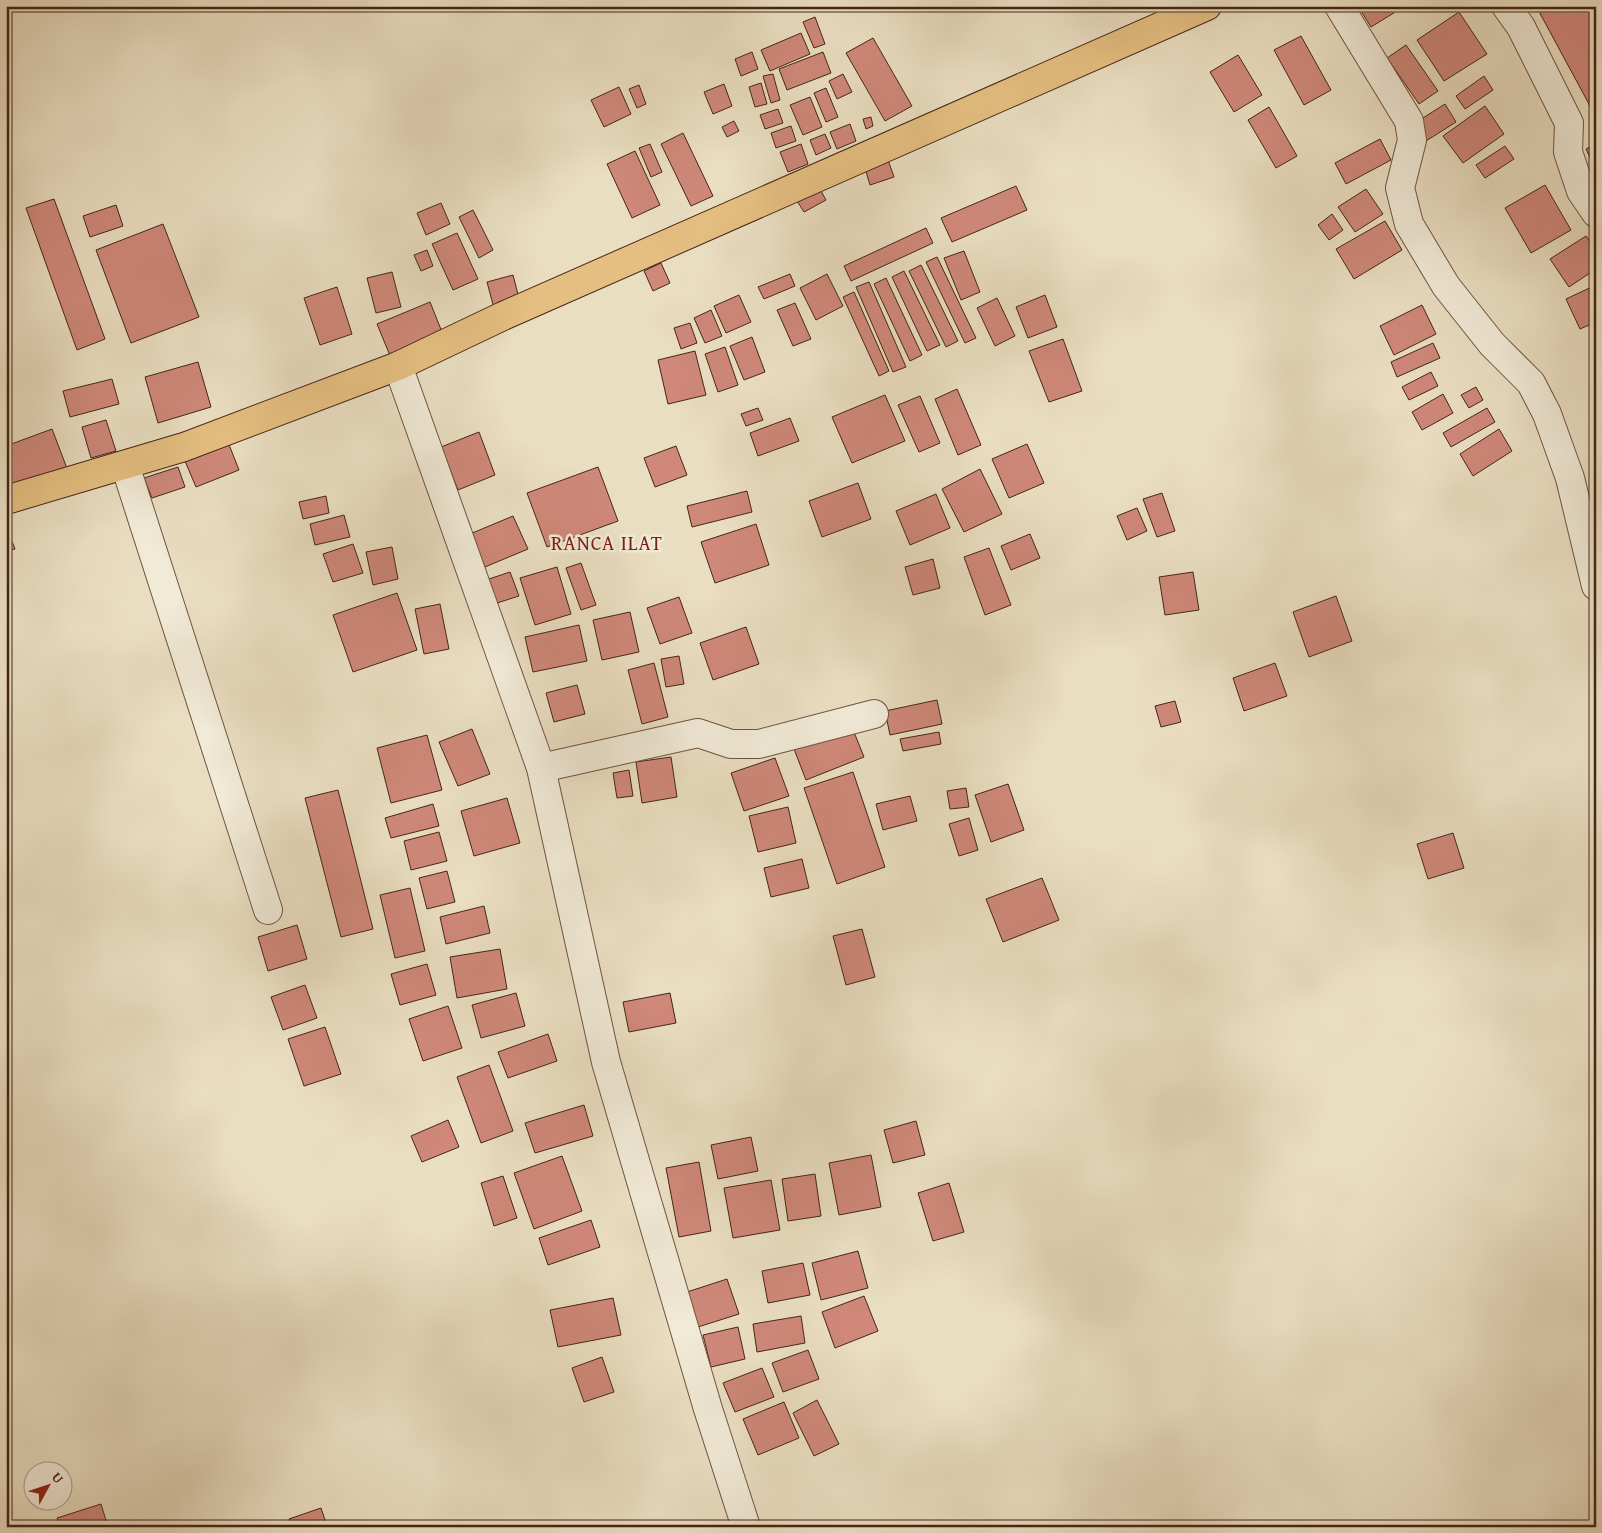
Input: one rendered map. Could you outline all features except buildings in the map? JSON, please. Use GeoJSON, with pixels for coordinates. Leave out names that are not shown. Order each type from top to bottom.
{"type":"FeatureCollection","features":[{"type":"Feature","properties":{"kind":"main road"},"geometry":{"type":"LineString","coordinates":[[6,500],[184,447],[398,366],[503,316],[1207,6]]}},
{"type":"Feature","properties":{"kind":"street"},"geometry":{"type":"LineString","coordinates":[[1339,6],[1409,121],[1412,140],[1400,188],[1409,224],[1446,286],[1492,344],[1532,383],[1547,414],[1570,478],[1596,586]]}},
{"type":"Feature","properties":{"kind":"street"},"geometry":{"type":"LineString","coordinates":[[1506,6],[1520,27],[1569,123],[1568,152],[1581,191],[1596,213]]}},
{"type":"Feature","properties":{"kind":"street"},"geometry":{"type":"LineString","coordinates":[[398,366],[541,768],[606,1062],[708,1409],[746,1527]]}},
{"type":"Feature","properties":{"kind":"street"},"geometry":{"type":"LineString","coordinates":[[125,465],[268,910]]}},
{"type":"Feature","properties":{"kind":"street"},"geometry":{"type":"LineString","coordinates":[[541,768],[698,733],[731,744],[759,744],[874,714]]}},
{"type":"Feature","properties":{"kind":"district","name":"RANCA ILAT"},"geometry":{"type":"Point","coordinates":[607,542]}}]}
